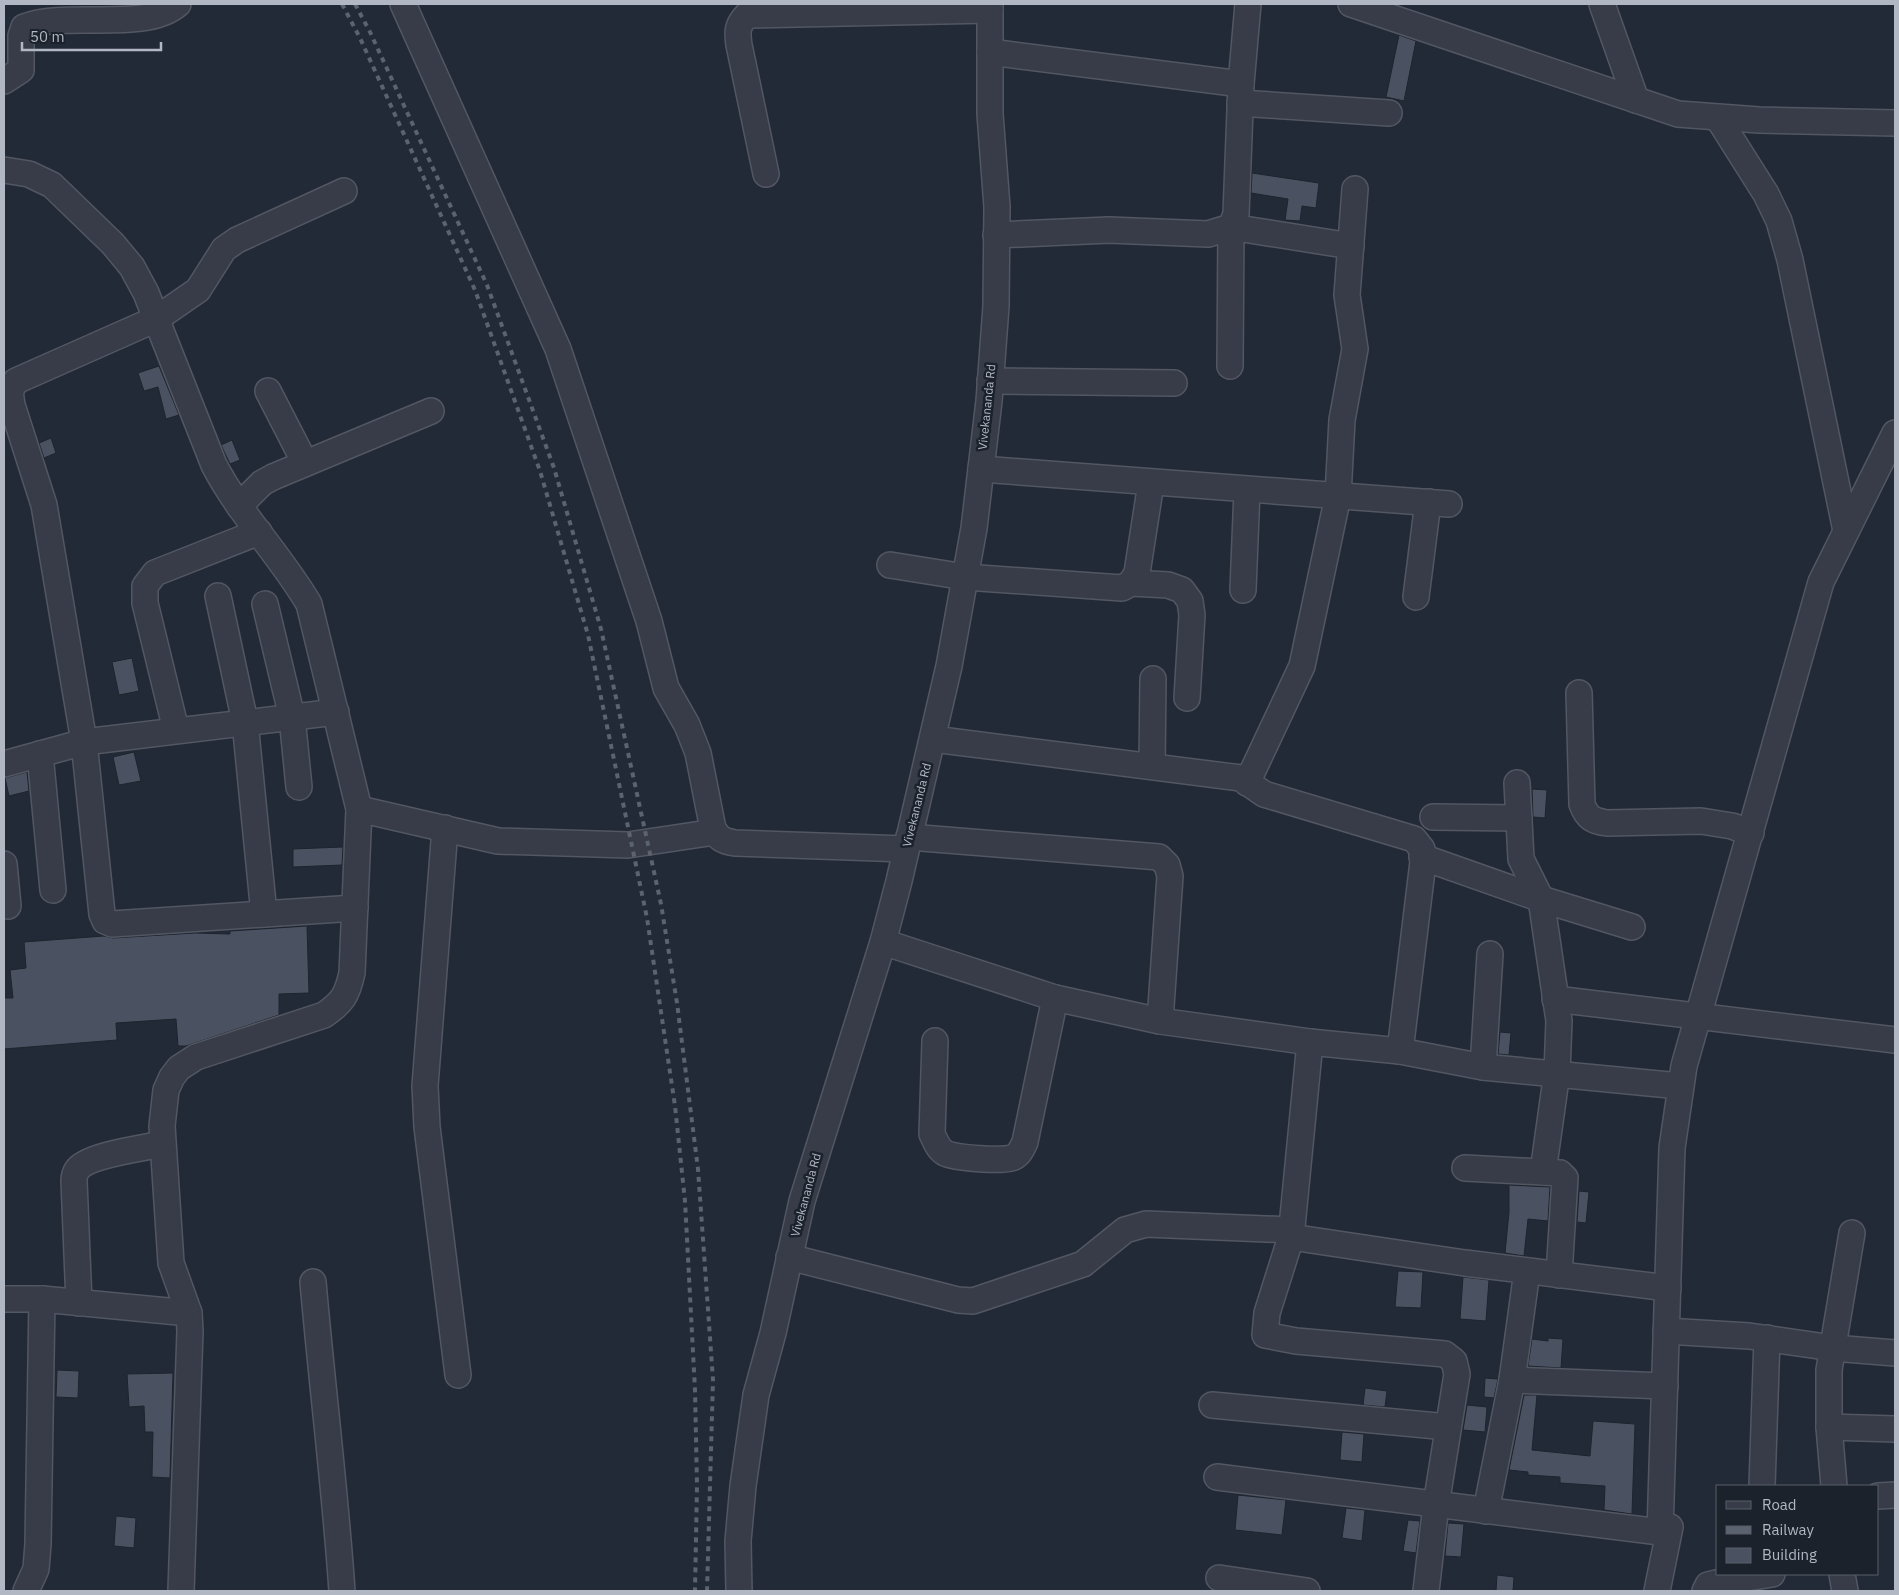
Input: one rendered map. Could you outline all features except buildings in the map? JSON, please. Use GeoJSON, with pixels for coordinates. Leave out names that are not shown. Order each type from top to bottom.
{"type":"FeatureCollection","features":[{"type":"Feature","properties":{"kind":"street"},"geometry":{"type":"LineString","coordinates":[[4,81],[20,70],[24,27],[47,22],[150,17],[169,11],[178,4]]}},
{"type":"Feature","properties":{"kind":"street"},"geometry":{"type":"LineString","coordinates":[[403,4],[558,349],[649,621],[666,688],[687,726],[698,753],[715,832],[723,841],[735,843],[908,843],[1159,857],[1167,864],[1170,876],[1160,1021]]}},
{"type":"Feature","properties":{"kind":"street"},"geometry":{"type":"LineString","coordinates":[[1230,366],[1231,227],[1236,214],[1241,94],[1248,4]]}},
{"type":"Feature","properties":{"kind":"street"},"geometry":{"type":"LineString","coordinates":[[1351,4],[1678,114],[1718,118],[1895,123]]}},
{"type":"Feature","properties":{"kind":"street"},"geometry":{"type":"LineString","coordinates":[[1602,4],[1636,100]]}},
{"type":"Feature","properties":{"kind":"street"},"geometry":{"type":"LineString","coordinates":[[766,174],[737,32],[740,22],[747,15],[813,9],[990,7]]}},
{"type":"Feature","properties":{"kind":"street","name":"Vivekananda Rd"},"geometry":{"type":"LineString","coordinates":[[739,1591],[738,1541],[749,1436],[802,1201],[882,942],[908,843],[949,666],[965,578],[981,469],[996,306],[997,207],[990,114],[990,7]]}},
{"type":"Feature","properties":{"kind":"street"},"geometry":{"type":"LineString","coordinates":[[990,52],[1241,94],[1390,113]]}},
{"type":"Feature","properties":{"kind":"street"},"geometry":{"type":"LineString","coordinates":[[1718,118],[1766,194],[1779,220],[1790,260],[1846,531]]}},
{"type":"Feature","properties":{"kind":"street"},"geometry":{"type":"LineString","coordinates":[[4,170],[29,174],[52,185],[106,238],[132,267],[156,319],[214,465],[239,506],[296,582],[309,604],[359,809],[352,973],[347,993],[338,1006],[324,1015],[196,1057],[178,1068],[166,1090],[162,1110],[162,1144],[171,1263],[189,1313],[190,1331],[181,1591]]}},
{"type":"Feature","properties":{"kind":"street"},"geometry":{"type":"LineString","coordinates":[[1247,783],[1302,666],[1338,496],[1342,420],[1355,349],[1347,295],[1355,189]]}},
{"type":"Feature","properties":{"kind":"street"},"geometry":{"type":"LineString","coordinates":[[344,192],[236,240],[224,249],[198,290],[156,319],[16,381],[7,391],[44,505],[84,742],[102,914],[105,921],[112,924],[355,908]]}},
{"type":"Feature","properties":{"kind":"street"},"geometry":{"type":"LineString","coordinates":[[996,236],[1109,230],[1208,234],[1231,227],[1350,246]]}},
{"type":"Feature","properties":{"kind":"street"},"geometry":{"type":"LineString","coordinates":[[990,381],[1174,382]]}},
{"type":"Feature","properties":{"kind":"street"},"geometry":{"type":"LineString","coordinates":[[268,391],[305,463]]}},
{"type":"Feature","properties":{"kind":"street"},"geometry":{"type":"LineString","coordinates":[[239,506],[262,483],[430,411]]}},
{"type":"Feature","properties":{"kind":"street"},"geometry":{"type":"LineString","coordinates":[[1660,1532],[1672,1148],[1680,1086],[1821,582],[1895,433]]}},
{"type":"Feature","properties":{"kind":"street"},"geometry":{"type":"LineString","coordinates":[[981,469],[1439,503],[1416,597]]}},
{"type":"Feature","properties":{"kind":"street"},"geometry":{"type":"LineString","coordinates":[[890,565],[965,578],[1122,588],[1131,583],[1137,573],[1152,483]]}},
{"type":"Feature","properties":{"kind":"street"},"geometry":{"type":"LineString","coordinates":[[1243,590],[1247,490]]}},
{"type":"Feature","properties":{"kind":"street"},"geometry":{"type":"LineString","coordinates":[[176,730],[146,603],[145,586],[155,574],[259,532]]}},
{"type":"Feature","properties":{"kind":"street"},"geometry":{"type":"LineString","coordinates":[[1131,583],[1168,585],[1182,590],[1190,601],[1192,615],[1187,698]]}},
{"type":"Feature","properties":{"kind":"street"},"geometry":{"type":"LineString","coordinates":[[218,596],[245,722],[264,914]]}},
{"type":"Feature","properties":{"kind":"street"},"geometry":{"type":"LineString","coordinates":[[265,604],[292,717],[299,787]]}},
{"type":"Feature","properties":{"kind":"street"},"geometry":{"type":"LineString","coordinates":[[1152,766],[1153,679]]}},
{"type":"Feature","properties":{"kind":"street"},"geometry":{"type":"LineString","coordinates":[[1579,692],[1582,804],[1586,816],[1596,821],[1607,823],[1716,823],[1751,833]]}},
{"type":"Feature","properties":{"kind":"street"},"geometry":{"type":"LineString","coordinates":[[4,764],[84,742],[336,712]]}},
{"type":"Feature","properties":{"kind":"street"},"geometry":{"type":"LineString","coordinates":[[933,738],[1242,778],[1264,794],[1414,840],[1422,849],[1422,857],[1400,1051]]}},
{"type":"Feature","properties":{"kind":"street"},"geometry":{"type":"LineString","coordinates":[[40,754],[53,890]]}},
{"type":"Feature","properties":{"kind":"street"},"geometry":{"type":"LineString","coordinates":[[1517,783],[1521,859],[1541,899],[1559,1038],[1543,1172]]}},
{"type":"Feature","properties":{"kind":"street"},"geometry":{"type":"LineString","coordinates":[[359,809],[498,841],[628,844],[715,832]]}},
{"type":"Feature","properties":{"kind":"street"},"geometry":{"type":"LineString","coordinates":[[1433,817],[1519,818]]}},
{"type":"Feature","properties":{"kind":"street"},"geometry":{"type":"LineString","coordinates":[[446,828],[425,1086],[427,1127],[458,1374]]}},
{"type":"Feature","properties":{"kind":"street"},"geometry":{"type":"LineString","coordinates":[[1422,857],[1541,899],[1632,927]]}},
{"type":"Feature","properties":{"kind":"street"},"geometry":{"type":"LineString","coordinates":[[4,864],[8,906]]}},
{"type":"Feature","properties":{"kind":"street"},"geometry":{"type":"LineString","coordinates":[[882,942],[1055,998],[1160,1021],[1310,1042],[1400,1051],[1483,1066],[1680,1086]]}},
{"type":"Feature","properties":{"kind":"street"},"geometry":{"type":"LineString","coordinates":[[1483,1066],[1490,954]]}},
{"type":"Feature","properties":{"kind":"street"},"geometry":{"type":"LineString","coordinates":[[935,1041],[932,1134],[936,1144],[944,1152],[956,1156],[1003,1160],[1013,1158],[1021,1151],[1025,1142],[1055,998]]}},
{"type":"Feature","properties":{"kind":"street"},"geometry":{"type":"LineString","coordinates":[[1555,999],[1895,1040]]}},
{"type":"Feature","properties":{"kind":"street"},"geometry":{"type":"LineString","coordinates":[[1310,1042],[1291,1234],[1267,1313],[1265,1335],[1296,1341],[1445,1354],[1454,1361],[1457,1374],[1436,1505],[1426,1591]]}},
{"type":"Feature","properties":{"kind":"street"},"geometry":{"type":"LineString","coordinates":[[79,1302],[74,1181],[76,1171],[83,1164],[100,1158],[162,1144]]}},
{"type":"Feature","properties":{"kind":"street"},"geometry":{"type":"LineString","coordinates":[[1465,1168],[1560,1173],[1565,1178],[1560,1275]]}},
{"type":"Feature","properties":{"kind":"street"},"geometry":{"type":"LineString","coordinates":[[789,1257],[958,1300],[973,1301],[1083,1264],[1125,1230],[1146,1224],[1291,1234],[1528,1271],[1668,1288]]}},
{"type":"Feature","properties":{"kind":"street"},"geometry":{"type":"LineString","coordinates":[[1834,1485],[1829,1428],[1829,1370],[1852,1233]]}},
{"type":"Feature","properties":{"kind":"street"},"geometry":{"type":"LineString","coordinates":[[1486,1511],[1512,1380],[1528,1271]]}},
{"type":"Feature","properties":{"kind":"street"},"geometry":{"type":"LineString","coordinates":[[313,1282],[330,1465],[337,1510],[342,1591]]}},
{"type":"Feature","properties":{"kind":"street"},"geometry":{"type":"LineString","coordinates":[[4,1300],[42,1299],[189,1313]]}},
{"type":"Feature","properties":{"kind":"street"},"geometry":{"type":"LineString","coordinates":[[26,1591],[36,1569],[38,1544],[42,1299]]}},
{"type":"Feature","properties":{"kind":"street"},"geometry":{"type":"LineString","coordinates":[[1666,1331],[1767,1338],[1832,1348],[1895,1353]]}},
{"type":"Feature","properties":{"kind":"street"},"geometry":{"type":"LineString","coordinates":[[1762,1485],[1767,1338]]}},
{"type":"Feature","properties":{"kind":"street"},"geometry":{"type":"LineString","coordinates":[[1512,1380],[1665,1386]]}},
{"type":"Feature","properties":{"kind":"street"},"geometry":{"type":"LineString","coordinates":[[1212,1405],[1448,1427]]}},
{"type":"Feature","properties":{"kind":"street"},"geometry":{"type":"LineString","coordinates":[[1829,1428],[1895,1429]]}},
{"type":"Feature","properties":{"kind":"street"},"geometry":{"type":"LineString","coordinates":[[1217,1477],[1660,1532],[1670,1526],[1658,1591]]}},
{"type":"Feature","properties":{"kind":"street"},"geometry":{"type":"LineString","coordinates":[[1879,1496],[1895,1495]]}},
{"type":"Feature","properties":{"kind":"street"},"geometry":{"type":"LineString","coordinates":[[1706,1591],[1708,1585],[1716,1582],[1765,1575]]}},
{"type":"Feature","properties":{"kind":"street"},"geometry":{"type":"LineString","coordinates":[[1772,1575],[1775,1591]]}},
{"type":"Feature","properties":{"kind":"street"},"geometry":{"type":"LineString","coordinates":[[1219,1578],[1306,1591]]}},
{"type":"Feature","properties":{"kind":"railway"},"geometry":{"type":"LineString","coordinates":[[342,4],[360,38],[475,290],[540,471],[588,635],[647,918],[675,1106],[685,1201],[695,1390],[697,1485],[695,1591]]}},
{"type":"Feature","properties":{"kind":"railway"},"geometry":{"type":"LineString","coordinates":[[355,4],[370,32],[487,285],[554,468],[601,629],[661,904],[677,1003],[698,1169],[713,1380],[707,1591]]}}]}
